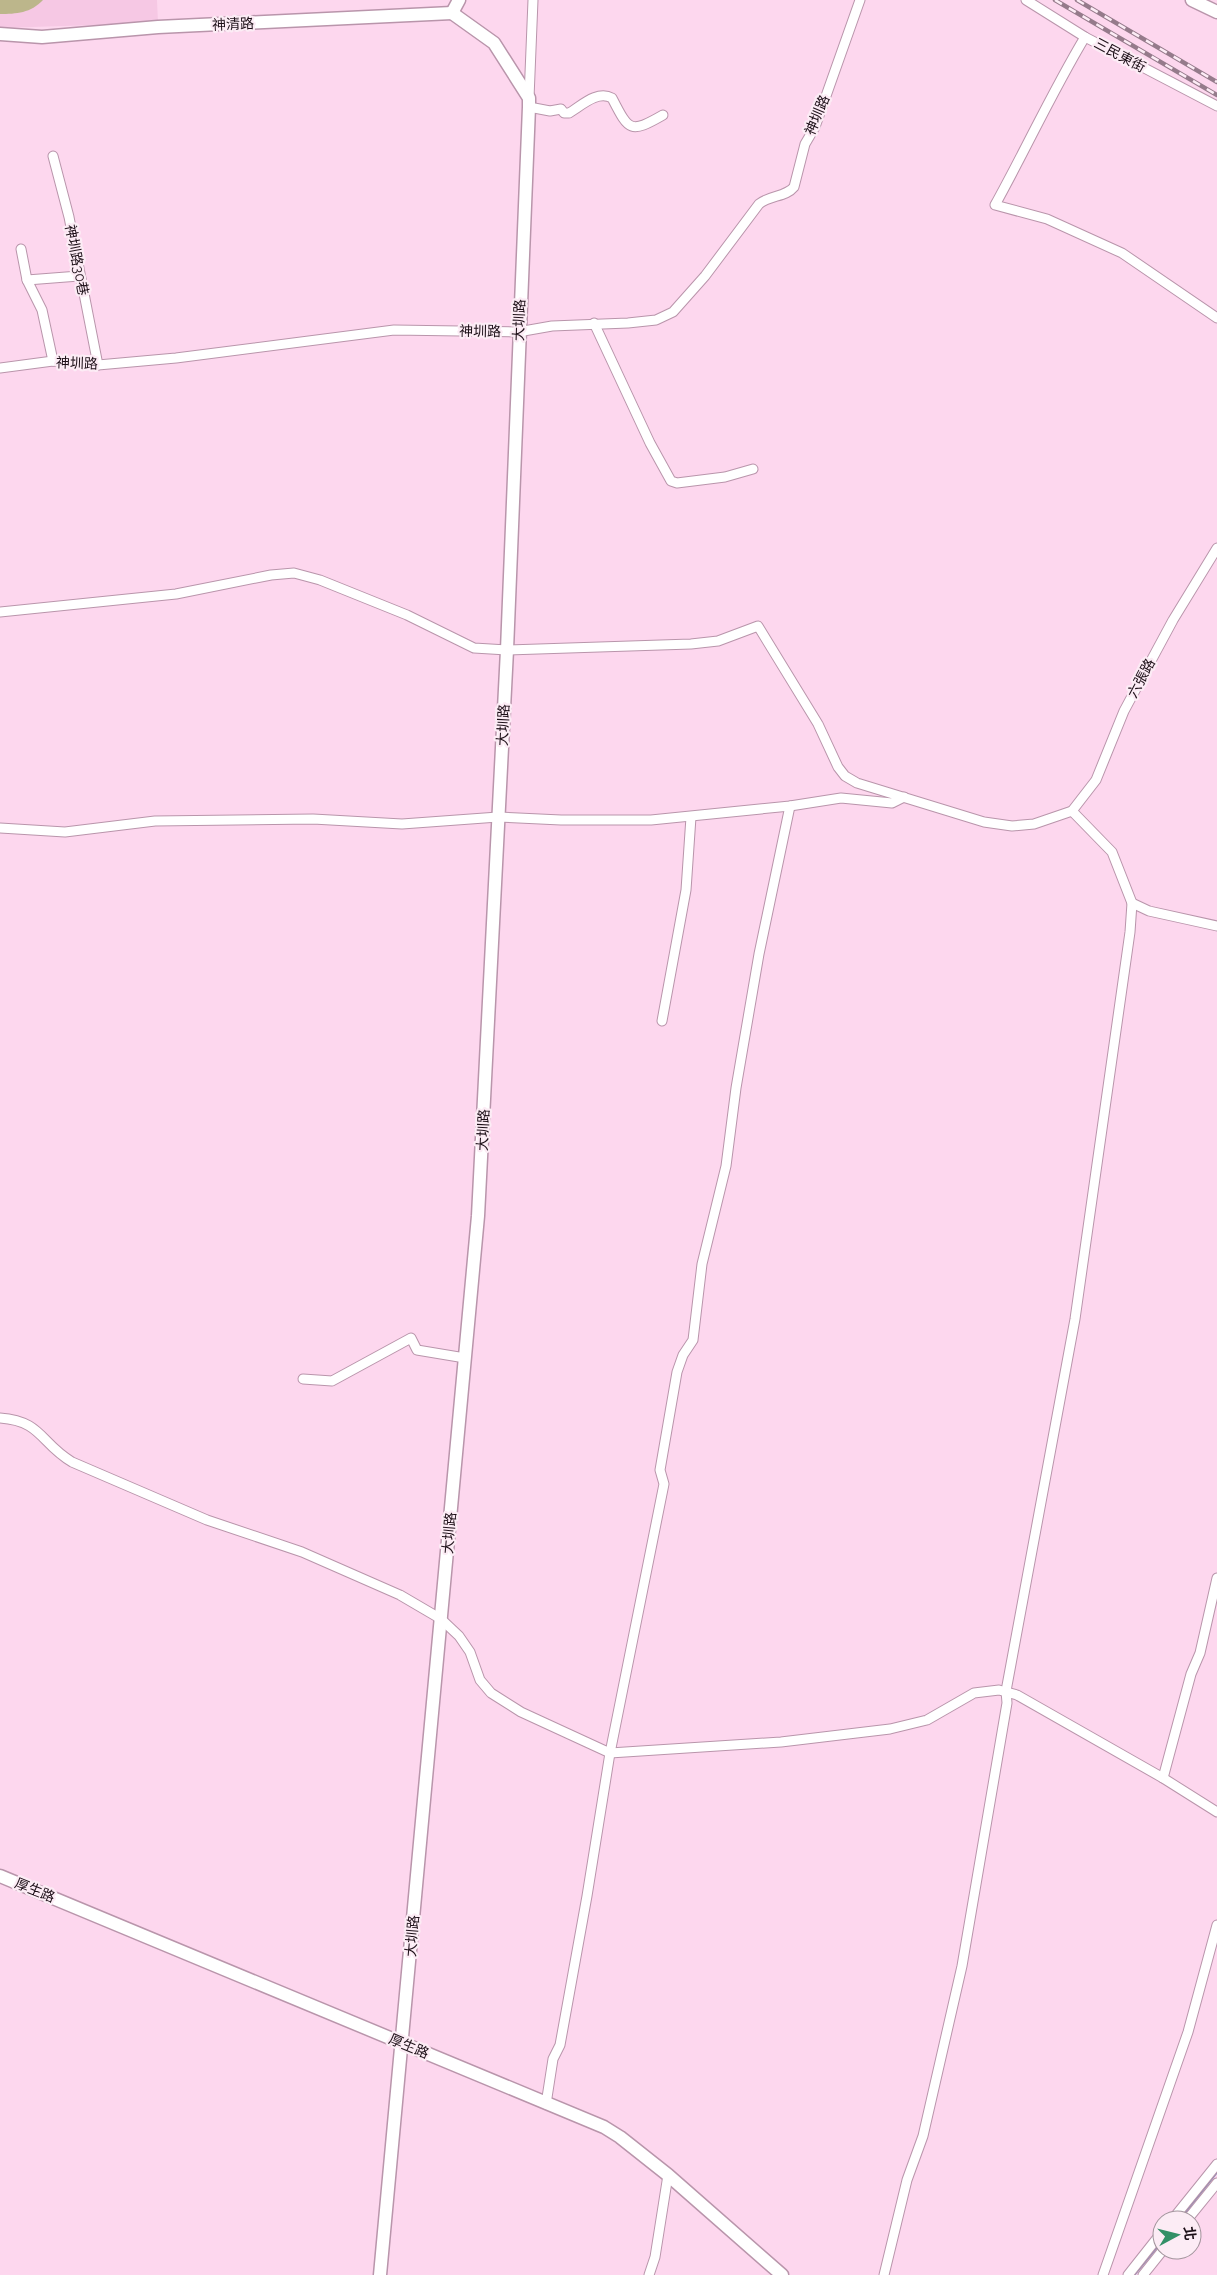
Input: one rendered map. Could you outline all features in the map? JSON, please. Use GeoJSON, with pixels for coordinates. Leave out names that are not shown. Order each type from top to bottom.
{"type":"FeatureCollection","features":[{"type":"Feature","properties":{"kind":"street"},"geometry":{"type":"LineString","coordinates":[[459,0],[452,12],[494,43],[529,102],[550,111],[560,109],[568,113],[597,96],[603,95],[612,98],[624,120],[632,126],[642,127],[663,115]]}},
{"type":"Feature","properties":{"kind":"street"},"geometry":{"type":"LineString","coordinates":[[529,102],[533,0]]}},
{"type":"Feature","properties":{"kind":"street","name":"神圳路"},"geometry":{"type":"LineString","coordinates":[[0,368],[53,361],[98,365],[394,330],[518,332],[552,326],[639,322],[668,315],[710,269],[755,209],[767,198],[792,190],[805,144],[814,127],[860,0]]}},
{"type":"Feature","properties":{"kind":"street","name":"三民東街"},"geometry":{"type":"LineString","coordinates":[[1026,0],[1085,37],[1217,106]]}},
{"type":"Feature","properties":{"kind":"street"},"geometry":{"type":"LineString","coordinates":[[1192,0],[1217,12]]}},
{"type":"Feature","properties":{"kind":"street","name":"神清路"},"geometry":{"type":"LineString","coordinates":[[0,34],[42,37],[158,27],[452,12]]}},
{"type":"Feature","properties":{"kind":"street"},"geometry":{"type":"LineString","coordinates":[[1085,37],[1053,90],[995,205],[1047,219],[1122,253],[1217,318]]}},
{"type":"Feature","properties":{"kind":"street","name":"大圳路"},"geometry":{"type":"LineString","coordinates":[[380,2275],[478,1216],[507,650],[518,332],[529,102]]}},
{"type":"Feature","properties":{"kind":"street","name":"神圳路30巷"},"geometry":{"type":"LineString","coordinates":[[53,156],[69,217],[79,276],[98,365]]}},
{"type":"Feature","properties":{"kind":"street"},"geometry":{"type":"LineString","coordinates":[[21,249],[27,280],[42,310],[53,361]]}},
{"type":"Feature","properties":{"kind":"street"},"geometry":{"type":"LineString","coordinates":[[27,280],[79,276]]}},
{"type":"Feature","properties":{"kind":"street"},"geometry":{"type":"LineString","coordinates":[[594,323],[650,443],[671,481],[676,483],[725,477],[752,469]]}},
{"type":"Feature","properties":{"kind":"street","name":"六張路"},"geometry":{"type":"LineString","coordinates":[[1072,811],[1096,780],[1124,710],[1173,620],[1214,560],[1217,548]]}},
{"type":"Feature","properties":{"kind":"street"},"geometry":{"type":"LineString","coordinates":[[0,612],[176,594],[271,575],[294,573],[320,580],[410,616],[474,648],[507,650],[718,641],[758,626],[818,724],[845,776],[858,783],[984,822],[1012,826],[1034,824],[1072,811],[1112,852],[1132,903],[1129,940],[1075,1319],[1006,1691],[1007,1703],[962,1966],[923,2136],[907,2180],[884,2275]]}},
{"type":"Feature","properties":{"kind":"street"},"geometry":{"type":"LineString","coordinates":[[0,828],[65,832],[155,821],[313,819],[402,824],[498,817],[561,820],[691,817],[790,806],[841,798],[892,803],[904,797]]}},
{"type":"Feature","properties":{"kind":"street"},"geometry":{"type":"LineString","coordinates":[[546,2104],[553,2059],[560,2044],[587,1896],[610,1753],[664,1484],[660,1470],[677,1372],[683,1355],[693,1340],[702,1264],[728,1156],[736,1088],[759,954],[790,806]]}},
{"type":"Feature","properties":{"kind":"street"},"geometry":{"type":"LineString","coordinates":[[662,1021],[686,890],[691,817]]}},
{"type":"Feature","properties":{"kind":"street"},"geometry":{"type":"LineString","coordinates":[[1132,903],[1149,912],[1217,926]]}},
{"type":"Feature","properties":{"kind":"street"},"geometry":{"type":"LineString","coordinates":[[303,1379],[332,1382],[410,1338],[417,1350],[465,1358]]}},
{"type":"Feature","properties":{"kind":"street"},"geometry":{"type":"LineString","coordinates":[[0,1418],[20,1420],[29,1424],[72,1462],[207,1520],[302,1552],[400,1595],[441,1619],[463,1641],[480,1680],[491,1693],[521,1712],[610,1753],[782,1742],[890,1728],[927,1720],[974,1693],[1006,1691],[1018,1695],[1163,1778],[1217,1812]]}},
{"type":"Feature","properties":{"kind":"street"},"geometry":{"type":"LineString","coordinates":[[1163,1778],[1191,1674],[1200,1653],[1217,1578]]}},
{"type":"Feature","properties":{"kind":"street","name":"厚生路"},"geometry":{"type":"LineString","coordinates":[[0,1876],[604,2127],[620,2136],[668,2175],[782,2275]]}},
{"type":"Feature","properties":{"kind":"street"},"geometry":{"type":"LineString","coordinates":[[1103,2275],[1188,2032],[1217,1925]]}},
{"type":"Feature","properties":{"kind":"street"},"geometry":{"type":"LineString","coordinates":[[1180,2210],[1217,2164]]}},
{"type":"Feature","properties":{"kind":"street"},"geometry":{"type":"LineString","coordinates":[[649,2275],[655,2257],[668,2175]]}},
{"type":"Feature","properties":{"kind":"street"},"geometry":{"type":"LineString","coordinates":[[1195,2210],[1217,2183]]}},
{"type":"Feature","properties":{"kind":"street"},"geometry":{"type":"LineString","coordinates":[[1128,2275],[1152,2245]]}},
{"type":"Feature","properties":{"kind":"street"},"geometry":{"type":"LineString","coordinates":[[1143,2275],[1155,2260]]}},
{"type":"Feature","properties":{"kind":"shaded area"},"geometry":{"type":"Polygon","coordinates":[[[0,0],[157,0],[158,23],[0,28],[0,0]]]}},
{"type":"Feature","properties":{"kind":"shaded area"},"geometry":{"type":"Polygon","coordinates":[[[0,0],[43,0],[28,10],[0,14],[0,0]]]}},
{"type":"Feature","properties":{"kind":"waterway"},"geometry":{"type":"LineString","coordinates":[[1187,2210],[1217,2172]]}},
{"type":"Feature","properties":{"kind":"waterway"},"geometry":{"type":"LineString","coordinates":[[1134,2275],[1152,2253]]}},
{"type":"Feature","properties":{"kind":"railway"},"geometry":{"type":"LineString","coordinates":[[1055,0],[1217,95]]}},
{"type":"Feature","properties":{"kind":"railway"},"geometry":{"type":"LineString","coordinates":[[1077,0],[1217,82]]}}]}
